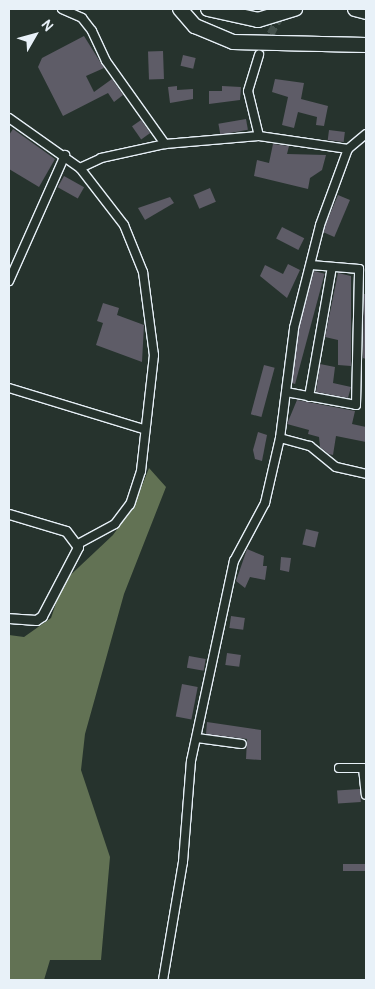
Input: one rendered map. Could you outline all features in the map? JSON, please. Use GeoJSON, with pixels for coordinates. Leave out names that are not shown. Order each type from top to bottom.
{"type":"FeatureCollection","features":[{"type":"Feature","properties":{"kind":"highway"},"geometry":{"type":"LineString","coordinates":[[180,9],[210,34],[233,42],[366,45]]}},
{"type":"Feature","properties":{"kind":"highway"},"geometry":{"type":"LineString","coordinates":[[208,9],[258,20],[293,10]]}},
{"type":"Feature","properties":{"kind":"highway"},"geometry":{"type":"LineString","coordinates":[[355,9],[366,12]]}},
{"type":"Feature","properties":{"kind":"street"},"geometry":{"type":"LineString","coordinates":[[62,9],[87,25],[106,61],[166,144]]}},
{"type":"Feature","properties":{"kind":"street"},"geometry":{"type":"LineString","coordinates":[[259,55],[248,91],[259,136]]}},
{"type":"Feature","properties":{"kind":"street"},"geometry":{"type":"LineString","coordinates":[[9,118],[65,155],[80,168],[124,225],[143,272],[154,356],[143,429],[141,471],[130,504],[115,524],[78,544],[42,616],[36,620],[9,618]]}},
{"type":"Feature","properties":{"kind":"street"},"geometry":{"type":"LineString","coordinates":[[163,980],[175,925],[191,761],[234,560],[261,515],[280,438],[294,328],[320,225],[348,149],[366,134]]}},
{"type":"Feature","properties":{"kind":"street"},"geometry":{"type":"LineString","coordinates":[[80,168],[101,158],[166,144],[259,136],[348,149]]}},
{"type":"Feature","properties":{"kind":"street"},"geometry":{"type":"LineString","coordinates":[[9,281],[65,155]]}},
{"type":"Feature","properties":{"kind":"street"},"geometry":{"type":"LineString","coordinates":[[286,392],[356,405],[359,269],[311,265]]}},
{"type":"Feature","properties":{"kind":"street"},"geometry":{"type":"LineString","coordinates":[[309,397],[332,267]]}},
{"type":"Feature","properties":{"kind":"street"},"geometry":{"type":"LineString","coordinates":[[9,388],[143,429]]}},
{"type":"Feature","properties":{"kind":"street"},"geometry":{"type":"LineString","coordinates":[[280,438],[310,446],[336,467],[366,474]]}},
{"type":"Feature","properties":{"kind":"street"},"geometry":{"type":"LineString","coordinates":[[9,514],[66,531],[78,544]]}},
{"type":"Feature","properties":{"kind":"street"},"geometry":{"type":"LineString","coordinates":[[197,738],[242,744]]}},
{"type":"Feature","properties":{"kind":"street"},"geometry":{"type":"LineString","coordinates":[[339,768],[363,768],[366,795]]}},
{"type":"Feature","properties":{"kind":"green space"},"geometry":{"type":"Polygon","coordinates":[[[149,468],[166,487],[124,594],[85,734],[81,770],[110,857],[101,960],[50,960],[44,980],[9,980],[9,635],[24,637],[51,618],[63,582],[113,535],[134,506],[149,468]]]}},
{"type":"Feature","properties":{"kind":"building"},"geometry":{"type":"Polygon","coordinates":[[[84,36],[104,68],[86,76],[94,92],[112,79],[123,95],[114,102],[108,93],[63,116],[38,67],[42,58],[84,36]]]}},
{"type":"Feature","properties":{"kind":"building"},"geometry":{"type":"Polygon","coordinates":[[[163,51],[164,79],[149,80],[148,52],[163,51]]]}},
{"type":"Feature","properties":{"kind":"building"},"geometry":{"type":"Polygon","coordinates":[[[183,55],[196,58],[193,69],[181,66],[183,55]]]}},
{"type":"Feature","properties":{"kind":"building"},"geometry":{"type":"Polygon","coordinates":[[[275,79],[304,83],[301,99],[328,106],[324,126],[316,125],[317,117],[298,112],[294,128],[282,125],[288,97],[272,92],[275,79]]]}},
{"type":"Feature","properties":{"kind":"building"},"geometry":{"type":"Polygon","coordinates":[[[177,86],[177,90],[193,89],[193,99],[170,103],[168,87],[177,86]]]}},
{"type":"Feature","properties":{"kind":"building"},"geometry":{"type":"Polygon","coordinates":[[[222,86],[241,87],[240,100],[209,104],[209,91],[222,91],[222,86]]]}},
{"type":"Feature","properties":{"kind":"building"},"geometry":{"type":"Polygon","coordinates":[[[246,119],[248,130],[220,135],[218,124],[246,119]]]}},
{"type":"Feature","properties":{"kind":"building"},"geometry":{"type":"Polygon","coordinates":[[[141,120],[150,133],[141,139],[132,126],[141,120]]]}},
{"type":"Feature","properties":{"kind":"building"},"geometry":{"type":"Polygon","coordinates":[[[13,129],[55,159],[39,187],[9,169],[9,135],[13,129]]]}},
{"type":"Feature","properties":{"kind":"building"},"geometry":{"type":"Polygon","coordinates":[[[329,130],[345,132],[344,142],[328,140],[329,130]]]}},
{"type":"Feature","properties":{"kind":"building"},"geometry":{"type":"Polygon","coordinates":[[[273,144],[289,146],[287,154],[326,155],[322,170],[310,178],[308,189],[254,176],[257,160],[269,163],[273,144]]]}},
{"type":"Feature","properties":{"kind":"building"},"geometry":{"type":"Polygon","coordinates":[[[64,176],[84,187],[78,199],[58,187],[64,176]]]}},
{"type":"Feature","properties":{"kind":"building"},"geometry":{"type":"Polygon","coordinates":[[[210,188],[216,202],[199,209],[193,195],[210,188]]]}},
{"type":"Feature","properties":{"kind":"building"},"geometry":{"type":"Polygon","coordinates":[[[338,195],[350,200],[334,237],[322,232],[338,195]]]}},
{"type":"Feature","properties":{"kind":"building"},"geometry":{"type":"Polygon","coordinates":[[[170,197],[174,203],[145,220],[138,208],[170,197]]]}},
{"type":"Feature","properties":{"kind":"building"},"geometry":{"type":"Polygon","coordinates":[[[282,227],[304,238],[298,250],[276,239],[282,227]]]}},
{"type":"Feature","properties":{"kind":"building"},"geometry":{"type":"Polygon","coordinates":[[[288,264],[300,270],[287,298],[260,276],[265,265],[283,274],[288,264]]]}},
{"type":"Feature","properties":{"kind":"building"},"geometry":{"type":"Polygon","coordinates":[[[314,271],[325,274],[295,384],[284,381],[314,271]]]}},
{"type":"Feature","properties":{"kind":"building"},"geometry":{"type":"Polygon","coordinates":[[[338,273],[351,276],[351,366],[338,365],[338,340],[325,337],[338,273]]]}},
{"type":"Feature","properties":{"kind":"building"},"geometry":{"type":"Polygon","coordinates":[[[364,294],[366,294],[366,359],[363,358],[364,294]]]}},
{"type":"Feature","properties":{"kind":"building"},"geometry":{"type":"Polygon","coordinates":[[[103,303],[119,308],[117,315],[144,325],[142,362],[96,345],[103,323],[97,321],[103,303]]]}},
{"type":"Feature","properties":{"kind":"building"},"geometry":{"type":"Polygon","coordinates":[[[320,364],[335,367],[333,383],[351,387],[348,398],[316,392],[320,364]]]}},
{"type":"Feature","properties":{"kind":"building"},"geometry":{"type":"Polygon","coordinates":[[[264,365],[275,368],[261,417],[251,414],[264,365]]]}},
{"type":"Feature","properties":{"kind":"building"},"geometry":{"type":"Polygon","coordinates":[[[297,400],[355,411],[352,424],[366,427],[366,442],[336,436],[333,455],[329,454],[320,447],[319,437],[308,434],[309,430],[287,424],[297,400]]]}},
{"type":"Feature","properties":{"kind":"building"},"geometry":{"type":"Polygon","coordinates":[[[258,432],[267,435],[262,461],[255,459],[253,450],[258,432]]]}},
{"type":"Feature","properties":{"kind":"building"},"geometry":{"type":"Polygon","coordinates":[[[306,529],[319,532],[315,548],[302,545],[306,529]]]}},
{"type":"Feature","properties":{"kind":"building"},"geometry":{"type":"Polygon","coordinates":[[[247,549],[264,556],[263,566],[267,566],[265,580],[250,577],[245,588],[236,581],[247,549]]]}},
{"type":"Feature","properties":{"kind":"building"},"geometry":{"type":"Polygon","coordinates":[[[281,557],[291,558],[289,572],[280,570],[281,557]]]}},
{"type":"Feature","properties":{"kind":"building"},"geometry":{"type":"Polygon","coordinates":[[[231,616],[245,618],[243,630],[229,628],[231,616]]]}},
{"type":"Feature","properties":{"kind":"building"},"geometry":{"type":"Polygon","coordinates":[[[227,653],[241,655],[239,667],[225,665],[227,653]]]}},
{"type":"Feature","properties":{"kind":"building"},"geometry":{"type":"Polygon","coordinates":[[[189,656],[206,659],[204,671],[187,668],[189,656]]]}},
{"type":"Feature","properties":{"kind":"building"},"geometry":{"type":"Polygon","coordinates":[[[182,684],[198,687],[191,719],[176,716],[182,684]]]}},
{"type":"Feature","properties":{"kind":"building"},"geometry":{"type":"Polygon","coordinates":[[[207,722],[261,730],[261,760],[246,759],[247,739],[206,734],[207,722]]]}},
{"type":"Feature","properties":{"kind":"building"},"geometry":{"type":"Polygon","coordinates":[[[360,789],[361,802],[338,804],[337,791],[360,789]]]}},
{"type":"Feature","properties":{"kind":"building"},"geometry":{"type":"Polygon","coordinates":[[[343,864],[366,864],[366,871],[343,871],[343,864]]]}},
{"type":"Feature","properties":{"kind":"tunnel"},"geometry":{"type":"LineString","coordinates":[[259,55],[282,13]]}}]}
